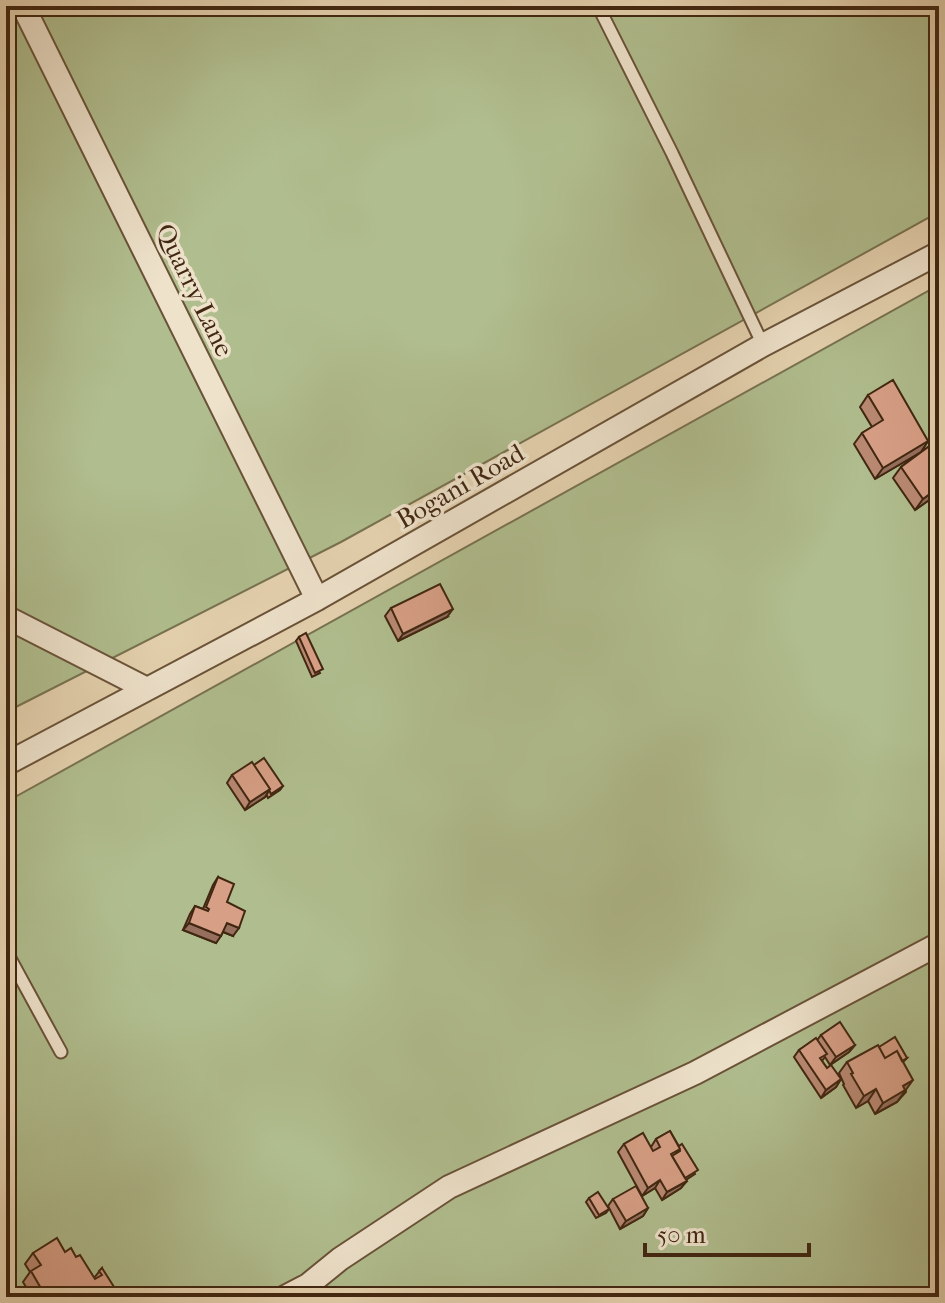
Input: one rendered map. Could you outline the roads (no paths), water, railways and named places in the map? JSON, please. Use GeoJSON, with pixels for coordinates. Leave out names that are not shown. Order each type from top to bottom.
{"type":"FeatureCollection","features":[{"type":"Feature","properties":{"kind":"street","name":"Quarry Lane"},"geometry":{"type":"LineString","coordinates":[[23,6],[317,599]]}},
{"type":"Feature","properties":{"kind":"street","name":"Bogani Road"},"geometry":{"type":"LineString","coordinates":[[6,764],[317,599],[763,345],[939,253]]}},
{"type":"Feature","properties":{"kind":"street"},"geometry":{"type":"LineString","coordinates":[[6,617],[147,689]]}},
{"type":"Feature","properties":{"kind":"street"},"geometry":{"type":"LineString","coordinates":[[285,1297],[312,1291],[340,1259],[449,1187],[695,1073],[939,944]]}},
{"type":"Feature","properties":{"kind":"lane"},"geometry":{"type":"LineString","coordinates":[[598,6],[763,345]]}},
{"type":"Feature","properties":{"kind":"lane"},"geometry":{"type":"LineString","coordinates":[[6,951],[61,1052]]}}]}
